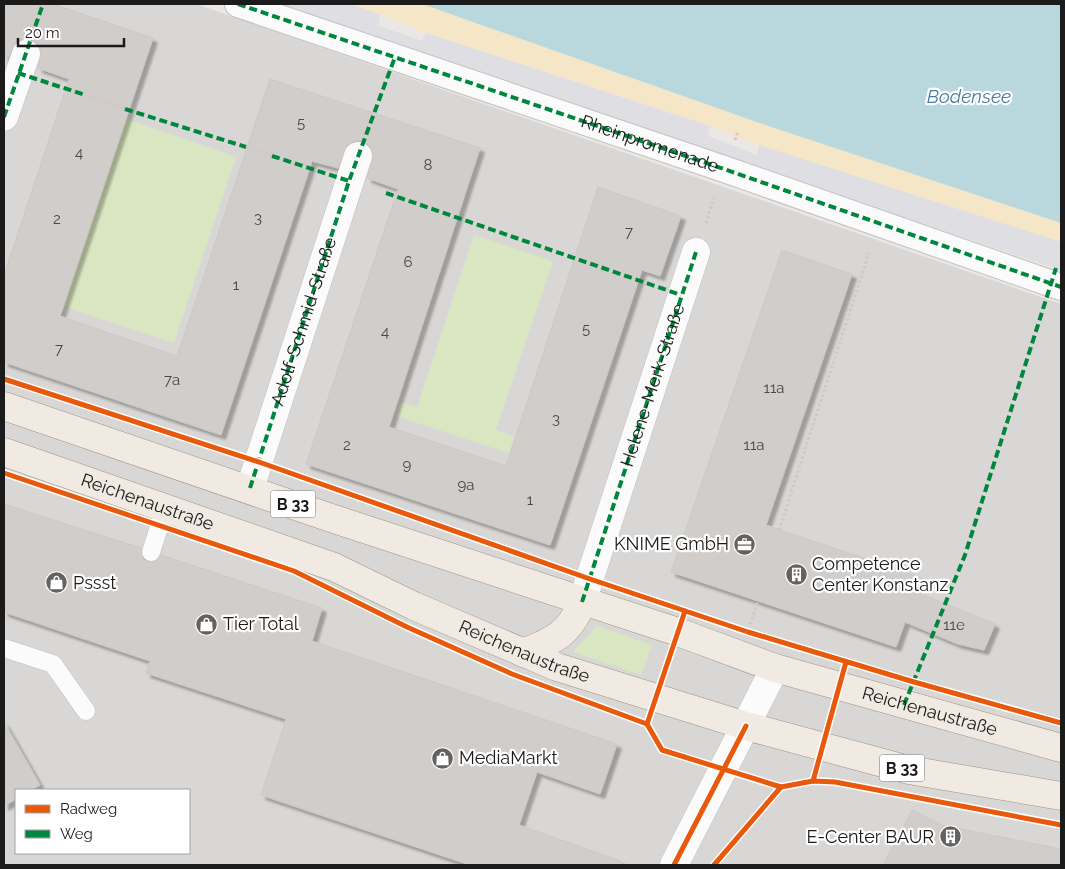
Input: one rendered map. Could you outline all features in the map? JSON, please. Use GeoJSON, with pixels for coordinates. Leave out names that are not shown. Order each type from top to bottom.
{"type":"FeatureCollection","features":[{"type":"Feature","properties":{"kind":"main road","name":"Reichenaustraße"},"geometry":{"type":"LineString","coordinates":[[4,406],[250,488],[331,518],[678,632],[776,668],[1061,748]]}},
{"type":"Feature","properties":{"kind":"main road","name":"Reichenaustraße"},"geometry":{"type":"LineString","coordinates":[[4,452],[334,566],[414,606],[557,666],[746,726],[909,770],[1061,796]]}},
{"type":"Feature","properties":{"kind":"main road"},"geometry":{"type":"LineString","coordinates":[[523,653],[555,640],[575,620],[582,602]]}},
{"type":"Feature","properties":{"kind":"street","name":"Rheinpromenade"},"geometry":{"type":"LineString","coordinates":[[238,4],[724,169],[1061,287]]}},
{"type":"Feature","properties":{"kind":"street"},"geometry":{"type":"LineString","coordinates":[[4,117],[26,54]]}},
{"type":"Feature","properties":{"kind":"street","name":"Adolf-Schmid-Straße"},"geometry":{"type":"LineString","coordinates":[[250,488],[358,156]]}},
{"type":"Feature","properties":{"kind":"street","name":"Helene-Merk-Straße"},"geometry":{"type":"LineString","coordinates":[[582,602],[696,252]]}},
{"type":"Feature","properties":{"kind":"street"},"geometry":{"type":"LineString","coordinates":[[674,865],[776,668]]}},
{"type":"Feature","properties":{"kind":"lane"},"geometry":{"type":"LineString","coordinates":[[151,552],[165,509]]}},
{"type":"Feature","properties":{"kind":"lane"},"geometry":{"type":"LineString","coordinates":[[4,648],[52,664],[86,711]]}},
{"type":"Feature","properties":{"kind":"path"},"geometry":{"type":"LineString","coordinates":[[86,95],[125,108]]}},
{"type":"Feature","properties":{"kind":"path"},"geometry":{"type":"LineString","coordinates":[[246,147],[272,156]]}},
{"type":"Feature","properties":{"kind":"path"},"geometry":{"type":"LineString","coordinates":[[696,252],[724,169]]}},
{"type":"Feature","properties":{"kind":"path"},"geometry":{"type":"LineString","coordinates":[[779,530],[861,277]]}},
{"type":"Feature","properties":{"kind":"path"},"geometry":{"type":"LineString","coordinates":[[748,632],[758,601]]}},
{"type":"Feature","properties":{"kind":"shaded area"},"geometry":{"type":"Polygon","coordinates":[[[4,4],[196,4],[1061,304],[1061,865],[4,865],[4,4]]]}},
{"type":"Feature","properties":{"kind":"shaded area"},"geometry":{"type":"Polygon","coordinates":[[[264,4],[349,4],[380,14],[379,26],[422,41],[426,33],[710,126],[708,136],[757,155],[759,145],[1061,242],[1061,270],[264,4]]]}},
{"type":"Feature","properties":{"kind":"shaded area"},"geometry":{"type":"Polygon","coordinates":[[[4,621],[132,676],[277,724],[249,810],[418,865],[109,865],[103,854],[190,854],[190,789],[65,789],[4,679],[4,621]]]}},
{"type":"Feature","properties":{"kind":"green space"},"geometry":{"type":"Polygon","coordinates":[[[118,116],[236,157],[174,343],[62,306],[118,116]]]}},
{"type":"Feature","properties":{"kind":"green space"},"geometry":{"type":"Polygon","coordinates":[[[474,235],[553,261],[496,430],[514,436],[509,453],[396,416],[401,402],[417,407],[474,235]]]}},
{"type":"Feature","properties":{"kind":"green space"},"geometry":{"type":"Polygon","coordinates":[[[596,625],[652,645],[641,675],[573,652],[596,625]]]}},
{"type":"Feature","properties":{"kind":"sand"},"geometry":{"type":"Polygon","coordinates":[[[349,4],[422,4],[754,121],[1061,223],[1061,242],[759,145],[710,126],[426,33],[380,14],[349,4]]]}},
{"type":"Feature","properties":{"kind":"water","name":"Bodensee"},"geometry":{"type":"Polygon","coordinates":[[[422,4],[1061,4],[1061,223],[754,121],[422,4]]]}},
{"type":"Feature","properties":{"kind":"building"},"geometry":{"type":"Polygon","coordinates":[[[4,4],[53,4],[153,38],[60,316],[177,356],[270,79],[480,148],[389,427],[506,466],[598,187],[681,216],[660,276],[642,270],[550,545],[306,464],[398,189],[367,178],[373,153],[370,146],[363,141],[354,141],[347,145],[338,168],[312,161],[221,435],[4,362],[4,275],[69,79],[38,68],[41,51],[37,43],[31,39],[23,39],[16,42],[8,58],[4,57],[4,4]]]}},
{"type":"Feature","properties":{"kind":"building"},"geometry":{"type":"Polygon","coordinates":[[[782,250],[852,274],[766,525],[920,577],[915,591],[995,624],[984,650],[958,644],[905,622],[896,647],[671,572],[782,250]]]}},
{"type":"Feature","properties":{"kind":"building"},"geometry":{"type":"Polygon","coordinates":[[[4,504],[141,548],[143,559],[148,562],[158,560],[161,555],[322,608],[312,641],[617,744],[600,794],[537,772],[519,825],[621,861],[621,865],[470,865],[261,795],[286,719],[146,673],[150,661],[4,612],[4,504]]]}},
{"type":"Feature","properties":{"kind":"building"},"geometry":{"type":"Polygon","coordinates":[[[4,722],[40,785],[33,789],[15,789],[15,800],[4,806],[4,722]]]}},
{"type":"Feature","properties":{"kind":"building","name":"E-Center BAUR"},"geometry":{"type":"Polygon","coordinates":[[[912,810],[941,825],[1061,849],[1061,865],[883,865],[912,810]]]}},
{"type":"Feature","properties":{"kind":"marked path"},"geometry":{"type":"LineString","coordinates":[[4,117],[43,4]]}},
{"type":"Feature","properties":{"kind":"marked path"},"geometry":{"type":"LineString","coordinates":[[238,4],[724,169],[1061,287]]}},
{"type":"Feature","properties":{"kind":"marked path"},"geometry":{"type":"LineString","coordinates":[[250,488],[349,181],[395,57]]}},
{"type":"Feature","properties":{"kind":"marked path"},"geometry":{"type":"LineString","coordinates":[[18,73],[85,95]]}},
{"type":"Feature","properties":{"kind":"marked path"},"geometry":{"type":"LineString","coordinates":[[125,109],[246,147]]}},
{"type":"Feature","properties":{"kind":"marked path"},"geometry":{"type":"LineString","coordinates":[[272,156],[349,181]]}},
{"type":"Feature","properties":{"kind":"marked path"},"geometry":{"type":"LineString","coordinates":[[386,193],[681,295]]}},
{"type":"Feature","properties":{"kind":"marked path"},"geometry":{"type":"LineString","coordinates":[[582,602],[696,252]]}},
{"type":"Feature","properties":{"kind":"marked path"},"geometry":{"type":"LineString","coordinates":[[904,705],[965,555],[1056,268]]}},
{"type":"Feature","properties":{"kind":"cycle path"},"geometry":{"type":"LineString","coordinates":[[4,379],[259,462],[590,579],[748,632],[914,682],[1061,723]]}},
{"type":"Feature","properties":{"kind":"cycle path"},"geometry":{"type":"LineString","coordinates":[[4,473],[294,571],[407,627],[512,674],[647,724],[662,750],[781,787],[813,781],[835,782],[1061,825]]}},
{"type":"Feature","properties":{"kind":"cycle path"},"geometry":{"type":"LineString","coordinates":[[647,724],[685,611]]}},
{"type":"Feature","properties":{"kind":"cycle path"},"geometry":{"type":"LineString","coordinates":[[813,781],[846,662]]}},
{"type":"Feature","properties":{"kind":"cycle path"},"geometry":{"type":"LineString","coordinates":[[674,865],[746,726]]}},
{"type":"Feature","properties":{"kind":"cycle path"},"geometry":{"type":"LineString","coordinates":[[714,865],[781,787]]}},
{"type":"Feature","properties":{"kind":"place","name":"KNIME GmbH"},"geometry":{"type":"Point","coordinates":[745,544]}},
{"type":"Feature","properties":{"kind":"place","name":"Competence Center Konstanz"},"geometry":{"type":"Point","coordinates":[796,574]}},
{"type":"Feature","properties":{"kind":"place","name":"Pssst"},"geometry":{"type":"Point","coordinates":[57,583]}},
{"type":"Feature","properties":{"kind":"place","name":"Tier Total"},"geometry":{"type":"Point","coordinates":[207,624]}},
{"type":"Feature","properties":{"kind":"place","name":"MediaMarkt"},"geometry":{"type":"Point","coordinates":[443,758]}},
{"type":"Feature","properties":{"kind":"place","name":"E-Center BAUR"},"geometry":{"type":"Point","coordinates":[950,837]}}]}
